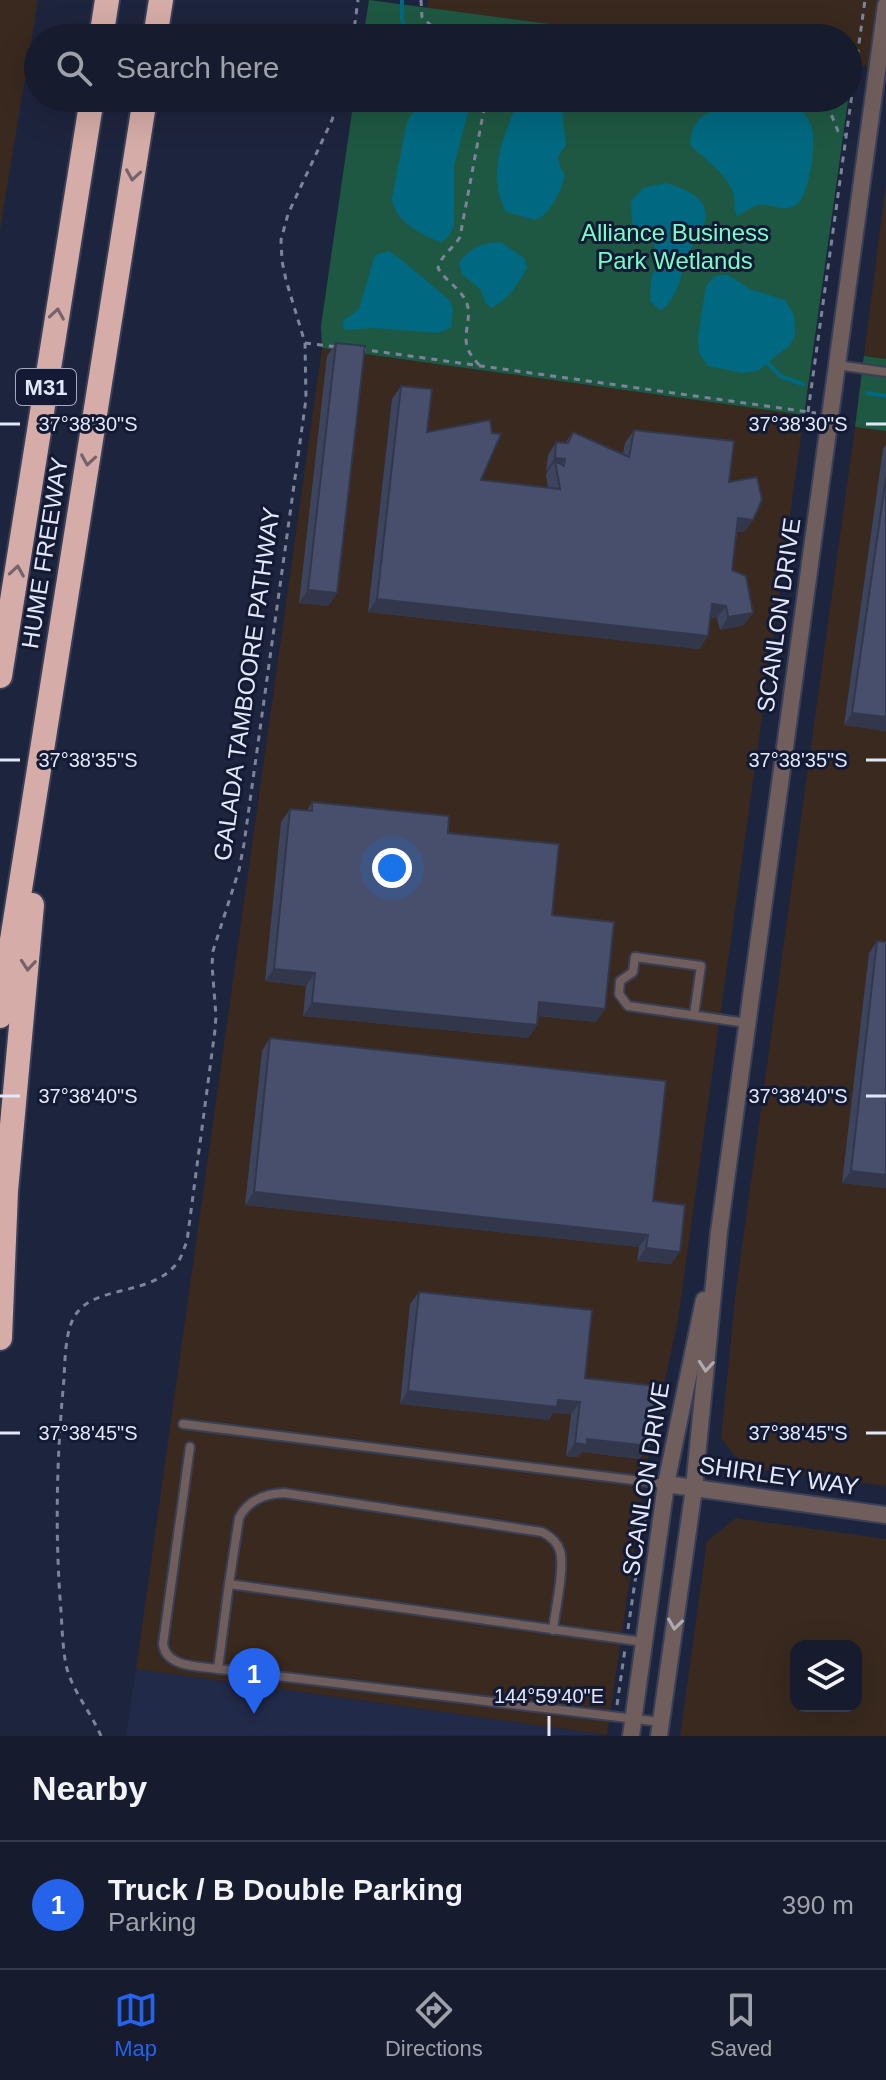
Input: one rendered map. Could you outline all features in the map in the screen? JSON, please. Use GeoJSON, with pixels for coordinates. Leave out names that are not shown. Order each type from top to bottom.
{"type":"FeatureCollection","features":[{"type":"Feature","properties":{"kind":"highway"},"geometry":{"type":"LineString","coordinates":[[103,24],[107,0]]}},
{"type":"Feature","properties":{"kind":"highway"},"geometry":{"type":"LineString","coordinates":[[157,24],[161,0]]}},
{"type":"Feature","properties":{"kind":"highway","name":"HUME FREEWAY"},"geometry":{"type":"LineString","coordinates":[[0,676],[90,112]]}},
{"type":"Feature","properties":{"kind":"highway","name":"HUME FREEWAY"},"geometry":{"type":"LineString","coordinates":[[0,1016],[143,112]]}},
{"type":"Feature","properties":{"kind":"highway"},"geometry":{"type":"LineString","coordinates":[[0,1338],[6,1191],[48,719]]}},
{"type":"Feature","properties":{"kind":"street","name":"SCANLON DRIVE"},"geometry":{"type":"LineString","coordinates":[[660,1729],[694,1488],[719,1232],[886,5]]}},
{"type":"Feature","properties":{"kind":"street","name":"SCANLON DRIVE"},"geometry":{"type":"LineString","coordinates":[[631,1736],[666,1484],[719,1232]]}},
{"type":"Feature","properties":{"kind":"street","name":"SHIRLEY WAY"},"geometry":{"type":"LineString","coordinates":[[666,1484],[886,1515]]}},
{"type":"Feature","properties":{"kind":"lane"},"geometry":{"type":"LineString","coordinates":[[837,365],[886,372]]}},
{"type":"Feature","properties":{"kind":"lane"},"geometry":{"type":"LineString","coordinates":[[694,1015],[701,966],[635,957],[633,972],[620,981],[619,994],[628,1006],[748,1023]]}},
{"type":"Feature","properties":{"kind":"lane"},"geometry":{"type":"LineString","coordinates":[[183,1424],[666,1484]]}},
{"type":"Feature","properties":{"kind":"lane"},"geometry":{"type":"LineString","coordinates":[[190,1447],[163,1644],[169,1658],[218,1669],[616,1716],[660,1729]]}},
{"type":"Feature","properties":{"kind":"lane"},"geometry":{"type":"LineString","coordinates":[[218,1669],[239,1518],[251,1502],[284,1493],[542,1532],[556,1542],[561,1560],[553,1630]]}},
{"type":"Feature","properties":{"kind":"lane"},"geometry":{"type":"LineString","coordinates":[[229,1584],[644,1642]]}},
{"type":"Feature","properties":{"kind":"path"},"geometry":{"type":"LineString","coordinates":[[355,24],[358,0]]}},
{"type":"Feature","properties":{"kind":"path"},"geometry":{"type":"LineString","coordinates":[[421,0],[422,17],[427,24]]}},
{"type":"Feature","properties":{"kind":"path"},"geometry":{"type":"LineString","coordinates":[[861,24],[865,0]]}},
{"type":"Feature","properties":{"kind":"path","name":"GALADA TAMBOORE PATHWAY"},"geometry":{"type":"LineString","coordinates":[[101,1736],[67,1669],[63,1639],[56,1492],[67,1345],[72,1322],[79,1310],[89,1302],[143,1286],[161,1277],[177,1264],[187,1241],[215,1030],[213,951],[239,870],[244,844],[306,399],[305,343],[286,280],[281,240],[288,214],[335,112]]}},
{"type":"Feature","properties":{"kind":"path"},"geometry":{"type":"LineString","coordinates":[[479,365],[466,342],[467,303],[438,268],[460,237],[483,112]]}},
{"type":"Feature","properties":{"kind":"path"},"geometry":{"type":"LineString","coordinates":[[830,112],[838,131],[846,135]]}},
{"type":"Feature","properties":{"kind":"path"},"geometry":{"type":"LineString","coordinates":[[808,412],[848,112]]}},
{"type":"Feature","properties":{"kind":"path"},"geometry":{"type":"LineString","coordinates":[[305,343],[346,348]]}},
{"type":"Feature","properties":{"kind":"path"},"geometry":{"type":"LineString","coordinates":[[360,349],[830,415]]}},
{"type":"Feature","properties":{"kind":"path"},"geometry":{"type":"LineString","coordinates":[[616,1716],[647,1500]]}},
{"type":"Feature","properties":{"kind":"shaded area"},"geometry":{"type":"Polygon","coordinates":[[[0,0],[38,0],[34,24],[24,24],[24,85],[0,230],[0,0]]]}},
{"type":"Feature","properties":{"kind":"shaded area"},"geometry":{"type":"Polygon","coordinates":[[[428,0],[886,0],[886,69],[862,66],[862,24],[548,24],[427,8],[428,0]]]}},
{"type":"Feature","properties":{"kind":"shaded area"},"geometry":{"type":"Polygon","coordinates":[[[414,112],[468,112],[454,165],[454,226],[441,242],[422,234],[405,221],[396,211],[392,199],[407,121],[414,112]]]}},
{"type":"Feature","properties":{"kind":"shaded area"},"geometry":{"type":"Polygon","coordinates":[[[514,112],[562,112],[566,145],[558,156],[565,175],[551,207],[536,220],[506,212],[500,197],[497,169],[514,112]]]}},
{"type":"Feature","properties":{"kind":"shaded area"},"geometry":{"type":"Polygon","coordinates":[[[802,112],[813,133],[813,150],[801,200],[787,208],[759,205],[737,216],[728,183],[690,145],[693,129],[708,113],[802,112]]]}},
{"type":"Feature","properties":{"kind":"shaded area"},"geometry":{"type":"Polygon","coordinates":[[[666,183],[693,194],[704,206],[706,214],[675,293],[661,311],[650,301],[651,277],[658,264],[656,249],[651,239],[638,231],[632,222],[631,201],[643,188],[666,183]]]}},
{"type":"Feature","properties":{"kind":"shaded area"},"geometry":{"type":"Polygon","coordinates":[[[886,183],[886,359],[864,356],[886,183]]]}},
{"type":"Feature","properties":{"kind":"shaded area"},"geometry":{"type":"Polygon","coordinates":[[[501,242],[525,259],[527,268],[507,296],[491,308],[481,290],[462,274],[459,262],[477,247],[501,242]]]}},
{"type":"Feature","properties":{"kind":"shaded area"},"geometry":{"type":"Polygon","coordinates":[[[389,251],[449,300],[453,308],[451,328],[437,333],[374,328],[344,330],[343,321],[359,309],[375,255],[389,251]]]}},
{"type":"Feature","properties":{"kind":"shaded area"},"geometry":{"type":"Polygon","coordinates":[[[719,275],[728,275],[752,290],[785,300],[794,315],[795,335],[790,345],[758,371],[742,373],[708,366],[699,353],[698,336],[706,286],[719,275]]]}},
{"type":"Feature","properties":{"kind":"shaded area"},"geometry":{"type":"Polygon","coordinates":[[[322,348],[804,415],[678,1320],[647,1462],[607,1735],[136,1669],[322,348]]]}},
{"type":"Feature","properties":{"kind":"shaded area"},"geometry":{"type":"Polygon","coordinates":[[[855,427],[886,431],[886,1486],[744,1467],[721,1438],[736,1290],[855,427]]]}},
{"type":"Feature","properties":{"kind":"shaded area"},"geometry":{"type":"Polygon","coordinates":[[[736,1518],[886,1539],[886,1736],[680,1736],[707,1541],[736,1518]]]}},
{"type":"Feature","properties":{"kind":"shaded area"},"geometry":{"type":"Polygon","coordinates":[[[136,1669],[607,1735],[126,1736],[136,1669]]]}},
{"type":"Feature","properties":{"kind":"green space"},"geometry":{"type":"Polygon","coordinates":[[[369,0],[549,24],[365,24],[369,0]]]}},
{"type":"Feature","properties":{"kind":"green space","name":"Alliance Business Park Wetlands"},"geometry":{"type":"Polygon","coordinates":[[[352,112],[846,112],[804,415],[322,348],[321,326],[352,112]]]}},
{"type":"Feature","properties":{"kind":"green space"},"geometry":{"type":"Polygon","coordinates":[[[864,356],[886,359],[886,431],[855,427],[864,356]]]}},
{"type":"Feature","properties":{"kind":"building"},"geometry":{"type":"Polygon","coordinates":[[[336,343],[365,346],[337,593],[308,590],[336,343]]]}},
{"type":"Feature","properties":{"kind":"building"},"geometry":{"type":"Polygon","coordinates":[[[401,386],[432,389],[427,432],[490,420],[492,433],[501,434],[481,480],[560,489],[555,461],[564,466],[565,459],[555,458],[556,442],[568,443],[573,432],[629,457],[634,430],[734,441],[729,482],[757,477],[762,500],[753,520],[738,518],[732,570],[746,576],[753,613],[728,617],[726,606],[712,604],[708,636],[377,599],[401,386]]]}},
{"type":"Feature","properties":{"kind":"building"},"geometry":{"type":"Polygon","coordinates":[[[886,477],[886,717],[852,713],[886,477]]]}},
{"type":"Feature","properties":{"kind":"building"},"geometry":{"type":"Polygon","coordinates":[[[312,802],[449,816],[448,833],[559,844],[552,915],[614,922],[605,1009],[539,1002],[537,1025],[312,1003],[315,973],[274,969],[290,809],[312,811],[312,802]]]}},
{"type":"Feature","properties":{"kind":"building"},"geometry":{"type":"Polygon","coordinates":[[[877,941],[886,942],[886,1175],[851,1171],[877,941]]]}},
{"type":"Feature","properties":{"kind":"building"},"geometry":{"type":"Polygon","coordinates":[[[270,1038],[666,1081],[653,1201],[685,1205],[680,1252],[646,1248],[648,1235],[254,1192],[270,1038]]]}},
{"type":"Feature","properties":{"kind":"building"},"geometry":{"type":"Polygon","coordinates":[[[419,1292],[592,1310],[585,1378],[656,1386],[649,1446],[587,1439],[587,1445],[575,1443],[580,1402],[558,1400],[557,1407],[408,1391],[419,1292]]]}},
{"type":"Feature","properties":{"kind":"waterway"},"geometry":{"type":"LineString","coordinates":[[402,0],[403,24]]}},
{"type":"Feature","properties":{"kind":"waterway"},"geometry":{"type":"LineString","coordinates":[[764,360],[782,377],[803,384]]}},
{"type":"Feature","properties":{"kind":"waterway"},"geometry":{"type":"LineString","coordinates":[[867,393],[886,396]]}},
{"type":"Feature","properties":{"kind":"place","name":"Truck / B Double Parking"},"geometry":{"type":"Point","coordinates":[254,1714]}}]}
